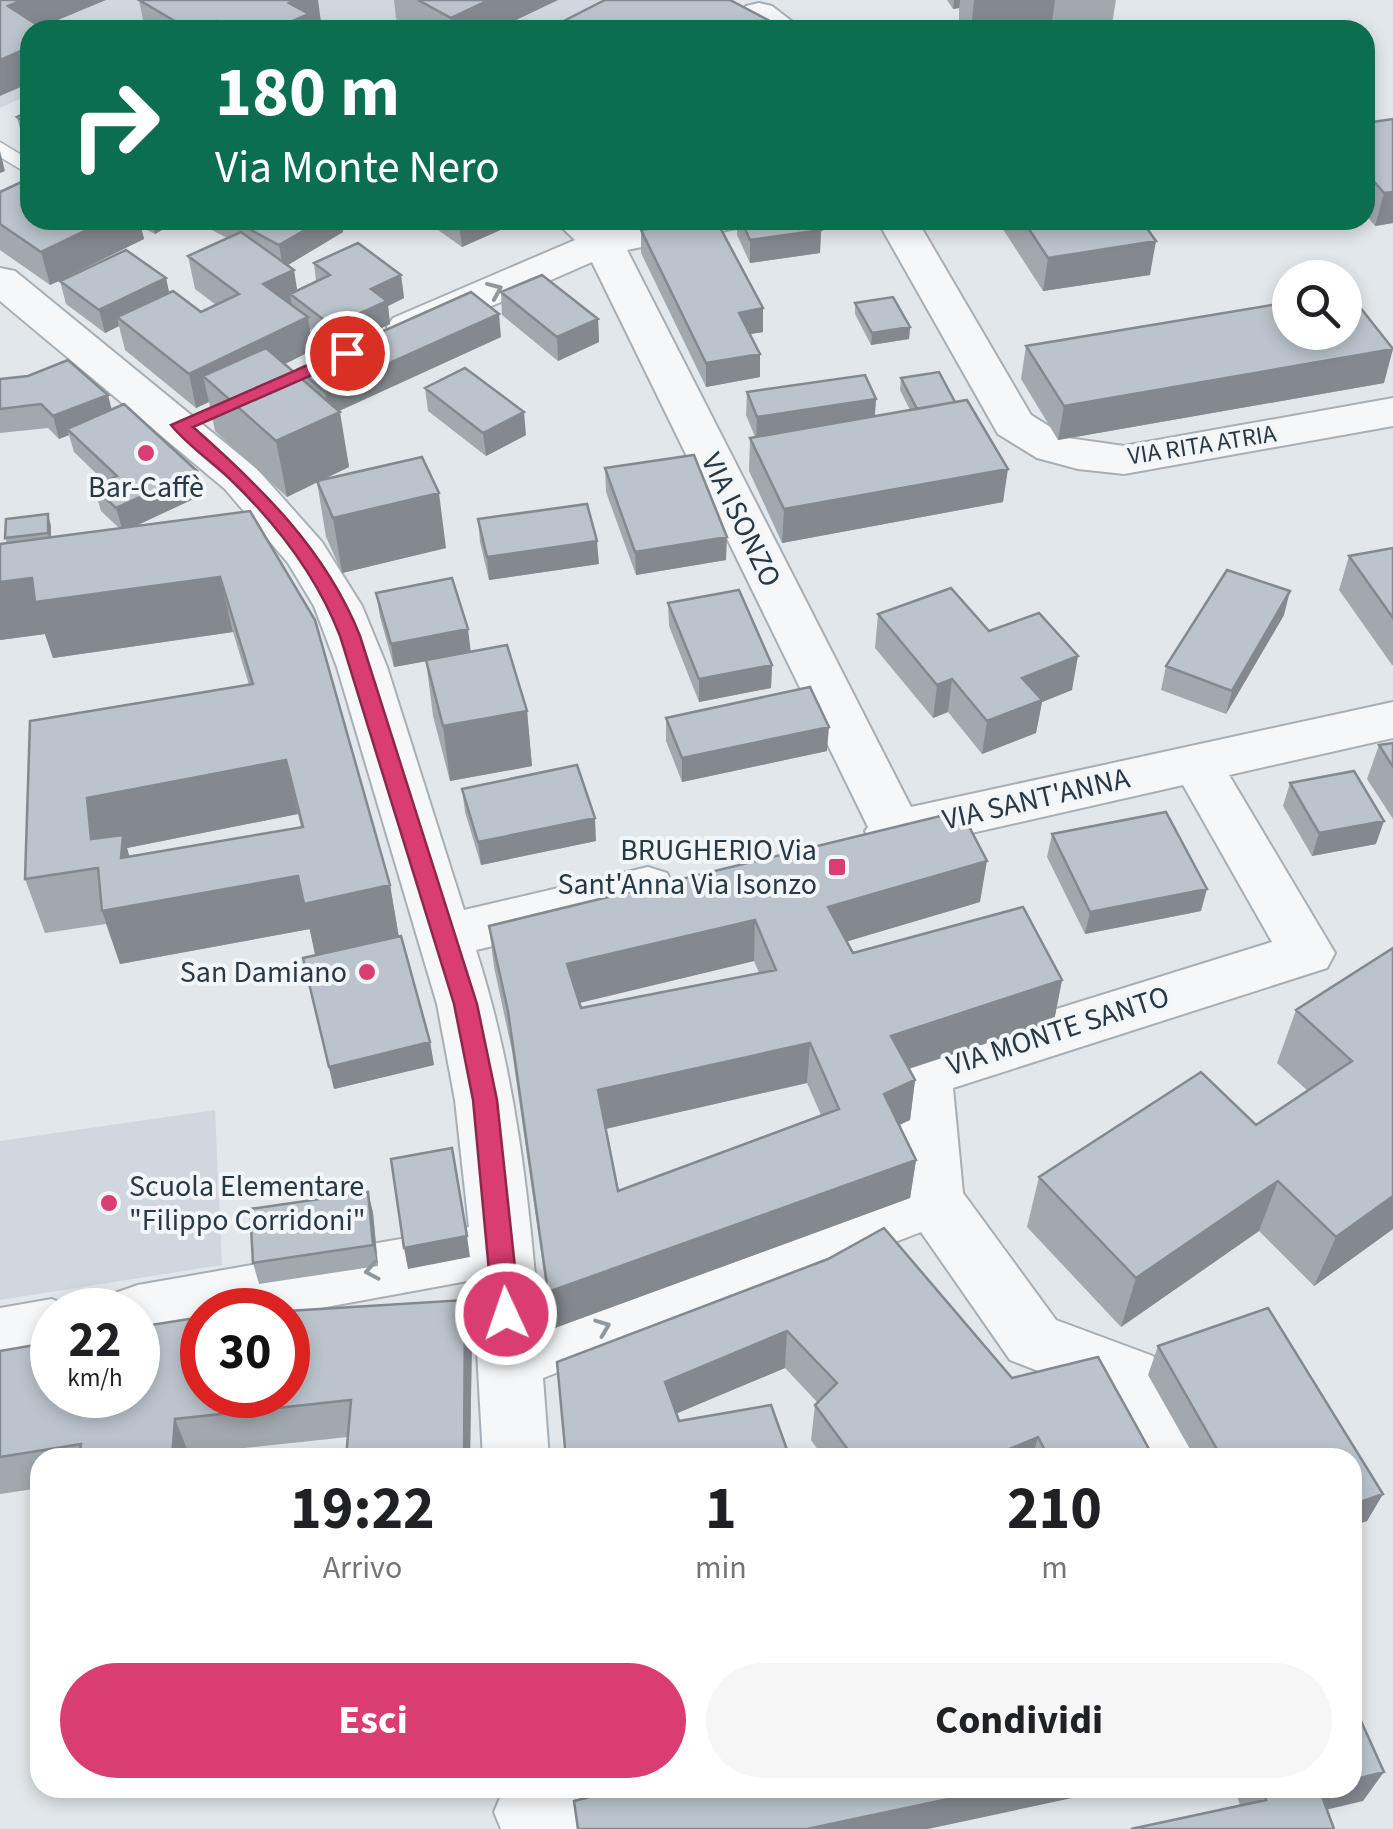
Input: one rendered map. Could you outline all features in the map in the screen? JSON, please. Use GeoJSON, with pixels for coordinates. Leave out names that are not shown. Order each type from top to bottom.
{"type":"FeatureCollection","features":[{"type":"Feature","properties":{"kind":"street","name":"VIA RITA ATRIA"},"geometry":{"type":"LineString","coordinates":[[903,230],[1014,424],[1039,445],[1080,457],[1124,460],[1393,412]]}},
{"type":"Feature","properties":{"kind":"street"},"geometry":{"type":"LineString","coordinates":[[365,346],[588,231]]}},
{"type":"Feature","properties":{"kind":"street","name":"VIA ISONZO"},"geometry":{"type":"LineString","coordinates":[[588,231],[896,830]]}},
{"type":"Feature","properties":{"kind":"street"},"geometry":{"type":"LineString","coordinates":[[10,295],[199,417],[241,479],[266,535],[338,606],[466,1004],[485,1100],[502,1248],[516,1448]]}},
{"type":"Feature","properties":{"kind":"street","name":"VIA SANT'ANNA"},"geometry":{"type":"LineString","coordinates":[[838,844],[1393,720]]}},
{"type":"Feature","properties":{"kind":"street","name":"VIA MONTE SANTO"},"geometry":{"type":"LineString","coordinates":[[934,1200],[923,1074],[1306,952],[1196,763]]}},
{"type":"Feature","properties":{"kind":"street"},"geometry":{"type":"LineString","coordinates":[[446,936],[686,880]]}},
{"type":"Feature","properties":{"kind":"street"},"geometry":{"type":"LineString","coordinates":[[512,1362],[934,1200],[1033,1340],[1130,1377],[1167,1448]]}},
{"type":"Feature","properties":{"kind":"street"},"geometry":{"type":"LineString","coordinates":[[160,1309],[502,1248]]}},
{"type":"Feature","properties":{"kind":"street"},"geometry":{"type":"LineString","coordinates":[[0,1337],[30,1332]]}},
{"type":"Feature","properties":{"kind":"street"},"geometry":{"type":"LineString","coordinates":[[531,1809],[581,1798]]}},
{"type":"Feature","properties":{"kind":"shaded area"},"geometry":{"type":"Polygon","coordinates":[[[0,0],[679,0],[719,20],[20,20],[20,99],[0,108],[0,0]]]}},
{"type":"Feature","properties":{"kind":"shaded area","name":"Scuola Elementare \"Filippo Corridoni\""},"geometry":{"type":"Polygon","coordinates":[[[215,1110],[222,1265],[76,1288],[30,1288],[30,1295],[0,1300],[0,1141],[215,1110]]]}},
{"type":"Feature","properties":{"kind":"building"},"geometry":{"type":"Polygon","coordinates":[[[0,0],[22,0],[8,6],[30,20],[20,20],[20,51],[0,60],[0,0]]]}},
{"type":"Feature","properties":{"kind":"building"},"geometry":{"type":"Polygon","coordinates":[[[139,0],[295,0],[289,3],[309,14],[295,20],[173,20],[139,0]]]}},
{"type":"Feature","properties":{"kind":"building"},"geometry":{"type":"Polygon","coordinates":[[[418,0],[489,0],[451,18],[418,0]]]}},
{"type":"Feature","properties":{"kind":"building"},"geometry":{"type":"Polygon","coordinates":[[[605,0],[730,0],[768,20],[566,20],[605,0]]]}},
{"type":"Feature","properties":{"kind":"building"},"geometry":{"type":"Polygon","coordinates":[[[1393,119],[1393,192],[1384,193],[1375,183],[1375,122],[1393,119]]]}},
{"type":"Feature","properties":{"kind":"building"},"geometry":{"type":"Polygon","coordinates":[[[20,183],[20,230],[87,230],[41,252],[0,224],[0,192],[20,183]]]}},
{"type":"Feature","properties":{"kind":"building"},"geometry":{"type":"Polygon","coordinates":[[[251,230],[305,230],[279,245],[251,230]]]}},
{"type":"Feature","properties":{"kind":"building"},"geometry":{"type":"Polygon","coordinates":[[[641,230],[721,230],[763,308],[739,313],[760,354],[706,363],[641,230]]]}},
{"type":"Feature","properties":{"kind":"building"},"geometry":{"type":"Polygon","coordinates":[[[746,230],[821,230],[750,240],[746,230]]]}},
{"type":"Feature","properties":{"kind":"building"},"geometry":{"type":"Polygon","coordinates":[[[1030,230],[1148,230],[1156,241],[1048,258],[1030,230]]]}},
{"type":"Feature","properties":{"kind":"building"},"geometry":{"type":"Polygon","coordinates":[[[241,232],[294,270],[263,284],[308,317],[189,374],[117,317],[173,291],[201,312],[239,294],[188,256],[241,232]]]}},
{"type":"Feature","properties":{"kind":"building"},"geometry":{"type":"Polygon","coordinates":[[[358,243],[401,275],[371,289],[387,301],[332,326],[290,294],[330,275],[314,263],[358,243]]]}},
{"type":"Feature","properties":{"kind":"building"},"geometry":{"type":"Polygon","coordinates":[[[126,250],[166,278],[99,310],[60,281],[126,250]]]}},
{"type":"Feature","properties":{"kind":"building"},"geometry":{"type":"Polygon","coordinates":[[[542,275],[598,319],[557,337],[501,292],[542,275]]]}},
{"type":"Feature","properties":{"kind":"building"},"geometry":{"type":"Polygon","coordinates":[[[471,292],[499,314],[325,392],[298,369],[471,292]]]}},
{"type":"Feature","properties":{"kind":"building"},"geometry":{"type":"Polygon","coordinates":[[[893,297],[910,327],[872,333],[855,303],[893,297]]]}},
{"type":"Feature","properties":{"kind":"building"},"geometry":{"type":"Polygon","coordinates":[[[1272,305],[1272,350],[1362,350],[1362,310],[1393,349],[1064,406],[1026,346],[1272,305]]]}},
{"type":"Feature","properties":{"kind":"building"},"geometry":{"type":"Polygon","coordinates":[[[266,348],[340,412],[276,441],[203,376],[266,348]]]}},
{"type":"Feature","properties":{"kind":"building"},"geometry":{"type":"Polygon","coordinates":[[[68,360],[108,395],[53,416],[41,404],[0,409],[0,379],[28,376],[68,360]]]}},
{"type":"Feature","properties":{"kind":"building"},"geometry":{"type":"Polygon","coordinates":[[[465,368],[524,412],[483,433],[425,388],[465,368]]]}},
{"type":"Feature","properties":{"kind":"building"},"geometry":{"type":"Polygon","coordinates":[[[939,372],[955,402],[917,409],[901,378],[939,372]]]}},
{"type":"Feature","properties":{"kind":"building"},"geometry":{"type":"Polygon","coordinates":[[[865,375],[876,399],[757,417],[747,392],[865,375]]]}},
{"type":"Feature","properties":{"kind":"building"},"geometry":{"type":"Polygon","coordinates":[[[967,400],[1008,469],[784,509],[750,438],[967,400]]]}},
{"type":"Feature","properties":{"kind":"building"},"geometry":{"type":"Polygon","coordinates":[[[124,404],[197,471],[116,508],[94,487],[117,476],[67,429],[124,404]]]}},
{"type":"Feature","properties":{"kind":"building"},"geometry":{"type":"Polygon","coordinates":[[[694,455],[727,537],[635,552],[605,468],[694,455]]]}},
{"type":"Feature","properties":{"kind":"building"},"geometry":{"type":"Polygon","coordinates":[[[422,457],[439,493],[333,518],[317,481],[422,457]]]}},
{"type":"Feature","properties":{"kind":"building"},"geometry":{"type":"Polygon","coordinates":[[[587,504],[597,541],[487,557],[478,519],[587,504]]]}},
{"type":"Feature","properties":{"kind":"building"},"geometry":{"type":"Polygon","coordinates":[[[250,511],[315,620],[390,885],[304,904],[298,876],[102,911],[98,868],[25,879],[30,721],[253,684],[220,577],[35,602],[32,578],[0,582],[0,544],[250,511]],[[286,760],[87,798],[91,839],[123,835],[121,858],[303,827],[286,760]]]}},
{"type":"Feature","properties":{"kind":"building"},"geometry":{"type":"Polygon","coordinates":[[[48,514],[48,533],[5,538],[6,519],[48,514]]]}},
{"type":"Feature","properties":{"kind":"building"},"geometry":{"type":"Polygon","coordinates":[[[1393,548],[1393,618],[1349,556],[1393,548]]]}},
{"type":"Feature","properties":{"kind":"building"},"geometry":{"type":"Polygon","coordinates":[[[1227,570],[1290,591],[1232,691],[1166,666],[1227,570]]]}},
{"type":"Feature","properties":{"kind":"building"},"geometry":{"type":"Polygon","coordinates":[[[452,578],[468,629],[391,644],[376,593],[452,578]]]}},
{"type":"Feature","properties":{"kind":"building"},"geometry":{"type":"Polygon","coordinates":[[[951,588],[989,631],[1039,613],[1078,656],[1022,678],[1042,700],[987,721],[952,679],[937,685],[878,614],[951,588]]]}},
{"type":"Feature","properties":{"kind":"building"},"geometry":{"type":"Polygon","coordinates":[[[739,590],[772,665],[699,679],[668,603],[739,590]]]}},
{"type":"Feature","properties":{"kind":"building"},"geometry":{"type":"Polygon","coordinates":[[[507,645],[527,711],[443,726],[426,660],[507,645]]]}},
{"type":"Feature","properties":{"kind":"building"},"geometry":{"type":"Polygon","coordinates":[[[810,687],[829,727],[682,758],[666,718],[810,687]]]}},
{"type":"Feature","properties":{"kind":"building"},"geometry":{"type":"Polygon","coordinates":[[[1393,743],[1393,767],[1379,745],[1393,743]]]}},
{"type":"Feature","properties":{"kind":"building"},"geometry":{"type":"Polygon","coordinates":[[[577,765],[595,818],[478,842],[462,789],[577,765]]]}},
{"type":"Feature","properties":{"kind":"building"},"geometry":{"type":"Polygon","coordinates":[[[1354,771],[1384,821],[1319,833],[1290,783],[1354,771]]]}},
{"type":"Feature","properties":{"kind":"building"},"geometry":{"type":"Polygon","coordinates":[[[961,811],[987,861],[828,907],[853,953],[1023,907],[1062,980],[891,1036],[915,1080],[884,1094],[916,1160],[548,1292],[508,1011],[489,926],[961,811]],[[755,920],[567,964],[581,1008],[776,970],[755,920]],[[810,1043],[598,1090],[618,1191],[839,1109],[810,1043]]]}},
{"type":"Feature","properties":{"kind":"building"},"geometry":{"type":"Polygon","coordinates":[[[1166,812],[1207,889],[1090,912],[1052,834],[1166,812]]]}},
{"type":"Feature","properties":{"kind":"building"},"geometry":{"type":"Polygon","coordinates":[[[401,936],[430,1042],[329,1067],[303,958],[401,936]]]}},
{"type":"Feature","properties":{"kind":"building"},"geometry":{"type":"Polygon","coordinates":[[[1393,948],[1393,1196],[1336,1237],[1278,1181],[1136,1278],[1039,1177],[1201,1072],[1256,1125],[1352,1061],[1296,1010],[1393,948]]]}},
{"type":"Feature","properties":{"kind":"building"},"geometry":{"type":"Polygon","coordinates":[[[452,1148],[467,1236],[404,1248],[391,1159],[452,1148]]]}},
{"type":"Feature","properties":{"kind":"building"},"geometry":{"type":"Polygon","coordinates":[[[368,1192],[373,1245],[253,1263],[250,1209],[368,1192]]]}},
{"type":"Feature","properties":{"kind":"building"},"geometry":{"type":"Polygon","coordinates":[[[884,1228],[1012,1378],[1098,1357],[1148,1448],[1044,1448],[1038,1437],[1012,1448],[847,1448],[815,1405],[837,1383],[787,1331],[665,1382],[679,1421],[771,1405],[786,1448],[565,1448],[557,1362],[828,1259],[884,1228]]]}},
{"type":"Feature","properties":{"kind":"building"},"geometry":{"type":"Polygon","coordinates":[[[465,1300],[464,1448],[347,1448],[351,1400],[310,1404],[310,1310],[465,1300]]]}},
{"type":"Feature","properties":{"kind":"building"},"geometry":{"type":"Polygon","coordinates":[[[1268,1308],[1355,1448],[1216,1448],[1158,1346],[1268,1308]]]}},
{"type":"Feature","properties":{"kind":"building"},"geometry":{"type":"Polygon","coordinates":[[[180,1320],[180,1418],[184,1418],[175,1419],[173,1448],[80,1448],[81,1444],[30,1448],[30,1452],[0,1457],[0,1351],[30,1346],[30,1418],[160,1418],[160,1324],[180,1320]]]}},
{"type":"Feature","properties":{"kind":"building"},"geometry":{"type":"Polygon","coordinates":[[[1362,1460],[1383,1494],[1362,1501],[1362,1460]]]}},
{"type":"Feature","properties":{"kind":"building"},"geometry":{"type":"Polygon","coordinates":[[[1362,1723],[1384,1772],[1362,1778],[1362,1723]]]}},
{"type":"Feature","properties":{"kind":"building"},"geometry":{"type":"Polygon","coordinates":[[[953,1798],[807,1829],[578,1829],[574,1801],[953,1798]]]}},
{"type":"Feature","properties":{"kind":"building"},"geometry":{"type":"Polygon","coordinates":[[[1323,1798],[1334,1829],[1131,1829],[1266,1800],[1323,1798]]]}},
{"type":"Feature","properties":{"kind":"place","name":"Bar-Caffè"},"geometry":{"type":"Point","coordinates":[146,453]}},
{"type":"Feature","properties":{"kind":"place","name":"BRUGHERIO Via Sant'Anna Via Isonzo"},"geometry":{"type":"Point","coordinates":[837,867]}},
{"type":"Feature","properties":{"kind":"place","name":"San Damiano"},"geometry":{"type":"Point","coordinates":[367,972]}},
{"type":"Feature","properties":{"kind":"place","name":"Scuola Elementare \"Filippo Corridoni\""},"geometry":{"type":"Point","coordinates":[109,1203]}},
{"type":"Feature","properties":{"kind":"route"},"geometry":{"type":"LineString","coordinates":[[347,353],[180,425],[241,479],[305,553],[338,606],[362,668],[466,1004],[485,1100],[506,1314]]}}]}
